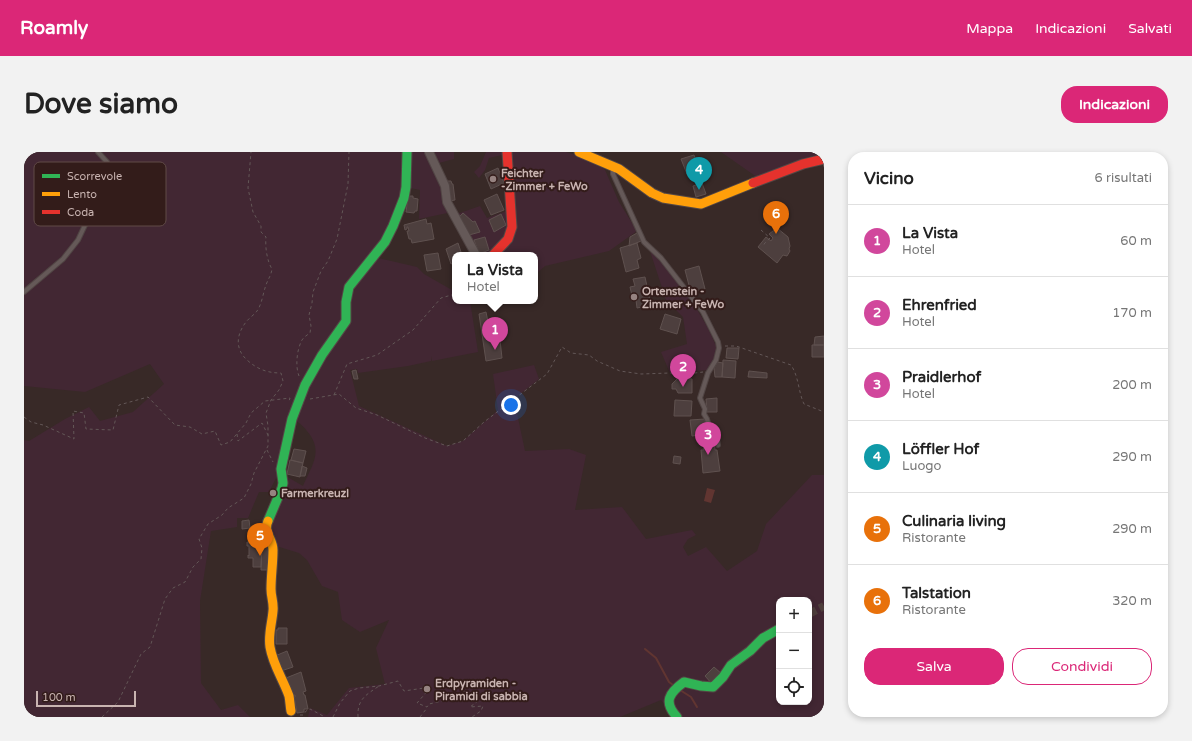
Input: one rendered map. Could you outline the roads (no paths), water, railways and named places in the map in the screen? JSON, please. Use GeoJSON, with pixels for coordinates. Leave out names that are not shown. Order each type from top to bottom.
{"type":"FeatureCollection","features":[{"type":"Feature","properties":{"kind":"street"},"geometry":{"type":"LineString","coordinates":[[291,711],[289,697],[273,659],[270,646],[271,623],[274,611],[271,591],[273,549],[272,542],[266,531],[266,526],[283,484],[281,469],[295,409],[305,385],[322,355],[346,321],[346,302],[349,287],[385,242],[393,226],[404,198],[406,187],[407,152]]}},
{"type":"Feature","properties":{"kind":"street"},"geometry":{"type":"LineString","coordinates":[[429,152],[445,186],[447,202],[474,252]]}},
{"type":"Feature","properties":{"kind":"street"},"geometry":{"type":"LineString","coordinates":[[496,252],[508,239],[512,227],[507,152]]}},
{"type":"Feature","properties":{"kind":"street"},"geometry":{"type":"LineString","coordinates":[[579,152],[619,169],[652,193],[663,198],[701,204],[804,164],[824,159]]}},
{"type":"Feature","properties":{"kind":"street"},"geometry":{"type":"LineString","coordinates":[[677,717],[668,705],[669,699],[681,684],[684,682],[713,687],[723,677],[731,665],[750,651],[763,638],[776,631]]}},
{"type":"Feature","properties":{"kind":"lane"},"geometry":{"type":"LineString","coordinates":[[98,152],[107,162]]}},
{"type":"Feature","properties":{"kind":"lane"},"geometry":{"type":"LineString","coordinates":[[613,167],[613,174],[644,242],[661,258],[703,312],[718,342],[719,348],[716,360],[708,372],[700,398],[710,429],[710,439],[717,438],[718,445]]}},
{"type":"Feature","properties":{"kind":"lane"},"geometry":{"type":"LineString","coordinates":[[24,292],[63,259],[78,240],[85,226]]}},
{"type":"Feature","properties":{"kind":"waterway"},"geometry":{"type":"LineString","coordinates":[[645,649],[656,658],[669,682],[673,685]]}},
{"type":"Feature","properties":{"kind":"waterway"},"geometry":{"type":"LineString","coordinates":[[680,690],[691,697],[697,707]]}},
{"type":"Feature","properties":{"kind":"tunnel"},"geometry":{"type":"LineString","coordinates":[[812,612],[824,606]]}},
{"type":"Feature","properties":{"kind":"place","name":"Feichter -Zimmer + FeWo"},"geometry":{"type":"Point","coordinates":[493,179]}},
{"type":"Feature","properties":{"kind":"place","name":"Löffler Hof"},"geometry":{"type":"Point","coordinates":[699,190]}},
{"type":"Feature","properties":{"kind":"place","name":"Talstation"},"geometry":{"type":"Point","coordinates":[776,234]}},
{"type":"Feature","properties":{"kind":"place","name":"Ortenstein - Zimmer + FeWo"},"geometry":{"type":"Point","coordinates":[634,297]}},
{"type":"Feature","properties":{"kind":"place","name":"La Vista"},"geometry":{"type":"Point","coordinates":[495,350]}},
{"type":"Feature","properties":{"kind":"place","name":"Ehrenfried"},"geometry":{"type":"Point","coordinates":[683,387]}},
{"type":"Feature","properties":{"kind":"place","name":"Praidlerhof"},"geometry":{"type":"Point","coordinates":[708,455]}},
{"type":"Feature","properties":{"kind":"place","name":"Farmerkreuzl"},"geometry":{"type":"Point","coordinates":[273,493]}},
{"type":"Feature","properties":{"kind":"place","name":"Culinaria living"},"geometry":{"type":"Point","coordinates":[260,556]}},
{"type":"Feature","properties":{"kind":"place","name":"Erdpyramiden - Piramidi di sabbia"},"geometry":{"type":"Point","coordinates":[427,689]}}]}
